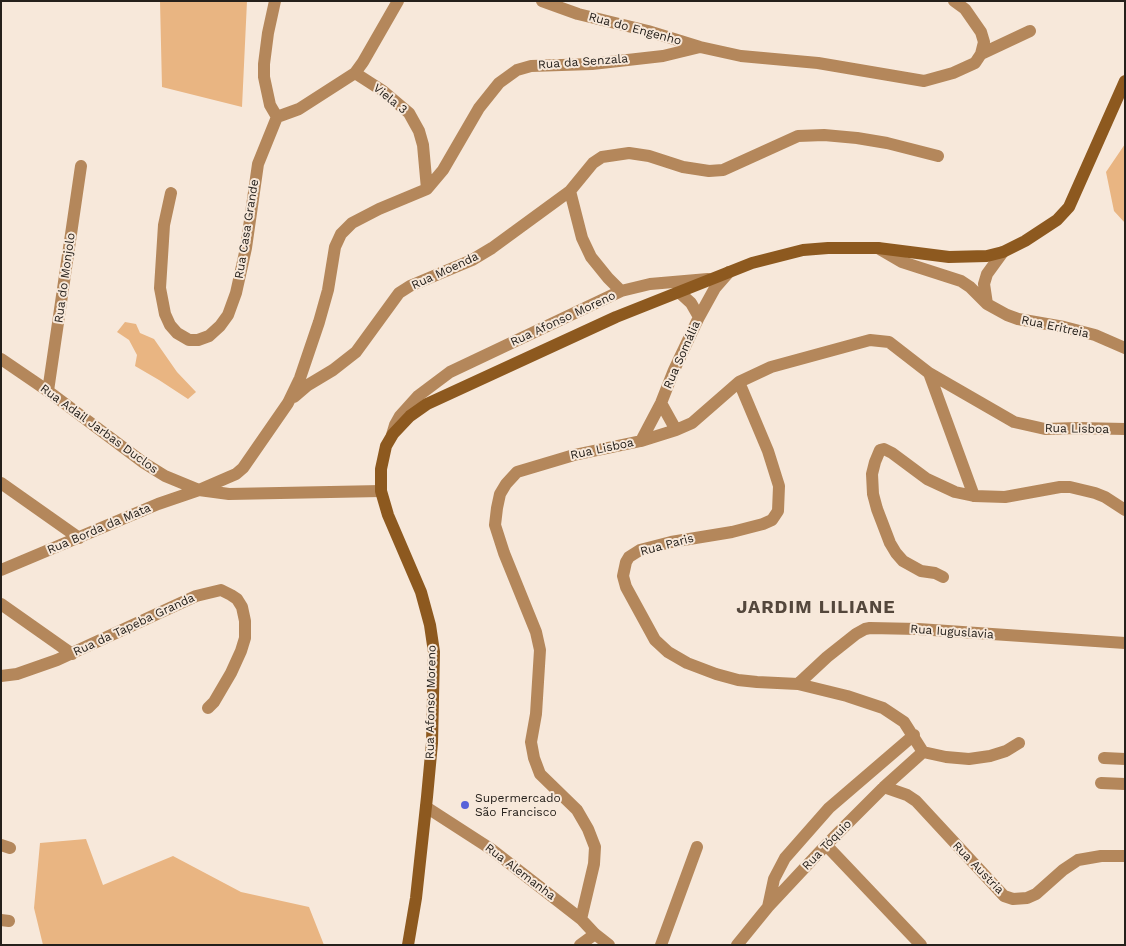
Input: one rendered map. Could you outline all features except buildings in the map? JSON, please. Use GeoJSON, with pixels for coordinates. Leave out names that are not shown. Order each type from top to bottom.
{"type":"FeatureCollection","features":[{"type":"Feature","properties":{"kind":"main road","name":"Rua Afonso Moreno"},"geometry":{"type":"LineString","coordinates":[[408,945],[416,898],[432,743],[434,652],[430,625],[421,592],[388,515],[381,491],[381,469],[386,446],[393,434],[410,416],[427,404],[616,317],[752,264],[803,250],[828,248],[878,248],[949,257],[987,256],[1003,252],[1026,241],[1057,220],[1069,207],[1125,81]]}},
{"type":"Feature","properties":{"kind":"street"},"geometry":{"type":"LineString","coordinates":[[275,1],[268,33],[264,77],[270,105],[277,117],[299,108],[355,73],[398,1]]}},
{"type":"Feature","properties":{"kind":"street","name":"Rua do Engenho"},"geometry":{"type":"LineString","coordinates":[[542,1],[578,14],[648,31],[700,47]]}},
{"type":"Feature","properties":{"kind":"street"},"geometry":{"type":"LineString","coordinates":[[954,1],[965,9],[981,32],[984,42],[981,54]]}},
{"type":"Feature","properties":{"kind":"street","name":"Rua da Senzala"},"geometry":{"type":"LineString","coordinates":[[199,490],[236,474],[243,468],[288,403],[300,378],[319,322],[328,290],[335,248],[341,234],[352,223],[379,209],[428,189],[443,170],[479,108],[499,83],[517,70],[531,66],[592,64],[663,56],[700,47],[741,56],[818,63],[924,81],[953,73],[974,63],[981,54],[1030,31]]}},
{"type":"Feature","properties":{"kind":"street","name":"Viela 3"},"geometry":{"type":"LineString","coordinates":[[355,73],[398,103],[416,125],[424,145],[428,189]]}},
{"type":"Feature","properties":{"kind":"street","name":"Rua Casa Grande"},"geometry":{"type":"LineString","coordinates":[[171,193],[164,225],[160,288],[165,314],[170,325],[176,333],[189,340],[198,340],[209,336],[220,326],[228,315],[236,293],[246,248],[258,164],[277,117]]}},
{"type":"Feature","properties":{"kind":"street","name":"Rua Moenda"},"geometry":{"type":"LineString","coordinates":[[288,403],[308,385],[333,370],[356,352],[400,293],[410,286],[472,260],[512,234],[570,191],[593,163],[608,156],[629,153],[649,156],[683,167],[709,171],[723,170],[798,136],[824,135],[887,143],[938,156]]}},
{"type":"Feature","properties":{"kind":"street","name":"Rua do Monjolo"},"geometry":{"type":"LineString","coordinates":[[48,391],[82,166]]}},
{"type":"Feature","properties":{"kind":"street"},"geometry":{"type":"LineString","coordinates":[[570,191],[582,238],[591,257],[608,278],[622,291]]}},
{"type":"Feature","properties":{"kind":"street"},"geometry":{"type":"LineString","coordinates":[[878,248],[902,262],[961,282],[970,287],[987,304]]}},
{"type":"Feature","properties":{"kind":"street"},"geometry":{"type":"LineString","coordinates":[[987,304],[984,284],[987,274],[1003,252]]}},
{"type":"Feature","properties":{"kind":"street","name":"Rua Somália"},"geometry":{"type":"LineString","coordinates":[[641,441],[661,403],[699,317],[715,288],[729,272]]}},
{"type":"Feature","properties":{"kind":"street","name":"Rua Afonso Moreno"},"geometry":{"type":"LineString","coordinates":[[390,439],[400,416],[418,396],[450,372],[622,291],[650,284],[713,278]]}},
{"type":"Feature","properties":{"kind":"street"},"geometry":{"type":"LineString","coordinates":[[680,292],[691,302],[699,317]]}},
{"type":"Feature","properties":{"kind":"street","name":"Rua Eritreia"},"geometry":{"type":"LineString","coordinates":[[987,304],[1018,319],[1064,327],[1095,335],[1125,348]]}},
{"type":"Feature","properties":{"kind":"street","name":"Rua Lisboa"},"geometry":{"type":"LineString","coordinates":[[581,919],[594,864],[595,847],[588,829],[577,810],[540,774],[534,758],[531,742],[536,714],[540,650],[536,632],[504,553],[495,525],[500,494],[517,472],[574,455],[641,441],[676,430],[692,423],[739,382],[771,367],[870,340],[889,342],[929,372],[1008,420],[1045,429],[1125,430]]}},
{"type":"Feature","properties":{"kind":"street","name":"Rua Adail Jarbas Duclos"},"geometry":{"type":"LineString","coordinates":[[1,360],[48,391],[144,463],[165,476],[199,490],[229,494],[381,491]]}},
{"type":"Feature","properties":{"kind":"street"},"geometry":{"type":"LineString","coordinates":[[929,372],[974,496]]}},
{"type":"Feature","properties":{"kind":"street","name":"Rua Paris"},"geometry":{"type":"LineString","coordinates":[[739,382],[768,451],[779,486],[778,511],[772,520],[763,524],[640,550],[629,557],[623,576],[626,587],[646,625],[655,640],[668,652],[694,666],[738,680],[798,684]]}},
{"type":"Feature","properties":{"kind":"street"},"geometry":{"type":"LineString","coordinates":[[661,403],[676,430]]}},
{"type":"Feature","properties":{"kind":"street"},"geometry":{"type":"LineString","coordinates":[[943,577],[935,573],[921,571],[904,561],[890,543],[873,494],[872,474],[878,452],[881,449],[887,450],[927,479],[955,492],[974,496],[1013,497],[1060,487],[1070,487],[1106,497],[1125,510]]}},
{"type":"Feature","properties":{"kind":"street"},"geometry":{"type":"LineString","coordinates":[[1,483],[79,538]]}},
{"type":"Feature","properties":{"kind":"street","name":"Rua Borda da Mata"},"geometry":{"type":"LineString","coordinates":[[1,570],[158,504],[199,490]]}},
{"type":"Feature","properties":{"kind":"street","name":"Rua da Tapeba Granda"},"geometry":{"type":"LineString","coordinates":[[1,676],[17,674],[72,654],[196,596],[220,590],[231,594],[242,607],[245,621],[244,638],[241,651],[231,673],[214,702],[208,708]]}},
{"type":"Feature","properties":{"kind":"street"},"geometry":{"type":"LineString","coordinates":[[1,604],[72,654]]}},
{"type":"Feature","properties":{"kind":"street","name":"Rua Iuguslavia"},"geometry":{"type":"LineString","coordinates":[[798,684],[856,634],[870,628],[918,629],[1125,644]]}},
{"type":"Feature","properties":{"kind":"street"},"geometry":{"type":"LineString","coordinates":[[798,684],[847,696],[883,708],[904,722],[923,752],[946,757],[969,758],[990,756],[1006,751],[1019,742]]}},
{"type":"Feature","properties":{"kind":"street"},"geometry":{"type":"LineString","coordinates":[[768,907],[774,879],[785,858],[829,808],[914,735]]}},
{"type":"Feature","properties":{"kind":"street","name":"Rua Tóquio"},"geometry":{"type":"LineString","coordinates":[[737,945],[768,907],[826,845],[884,787],[923,752]]}},
{"type":"Feature","properties":{"kind":"street"},"geometry":{"type":"LineString","coordinates":[[1104,758],[1125,759]]}},
{"type":"Feature","properties":{"kind":"street"},"geometry":{"type":"LineString","coordinates":[[1101,783],[1125,784]]}},
{"type":"Feature","properties":{"kind":"street","name":"Rua Austria"},"geometry":{"type":"LineString","coordinates":[[884,787],[907,795],[916,801],[1004,896],[1013,899],[1027,898],[1036,894],[1063,870],[1078,860],[1095,856],[1125,856]]}},
{"type":"Feature","properties":{"kind":"street","name":"Rua Alemanha"},"geometry":{"type":"LineString","coordinates":[[426,807],[491,849],[581,919],[609,945]]}},
{"type":"Feature","properties":{"kind":"street"},"geometry":{"type":"LineString","coordinates":[[826,845],[921,945]]}},
{"type":"Feature","properties":{"kind":"street"},"geometry":{"type":"LineString","coordinates":[[661,945],[697,847]]}},
{"type":"Feature","properties":{"kind":"street"},"geometry":{"type":"LineString","coordinates":[[580,945],[595,934]]}},
{"type":"Feature","properties":{"kind":"shaded area"},"geometry":{"type":"Polygon","coordinates":[[[160,1],[247,1],[242,107],[162,87],[160,1]]]}},
{"type":"Feature","properties":{"kind":"shaded area"},"geometry":{"type":"Polygon","coordinates":[[[1125,144],[1125,223],[1114,211],[1106,172],[1125,144]]]}},
{"type":"Feature","properties":{"kind":"shaded area"},"geometry":{"type":"Polygon","coordinates":[[[125,322],[136,324],[140,333],[154,339],[177,372],[196,392],[188,399],[135,366],[137,355],[129,340],[117,332],[125,322]]]}},
{"type":"Feature","properties":{"kind":"shaded area"},"geometry":{"type":"Polygon","coordinates":[[[86,839],[103,885],[173,856],[241,892],[309,907],[324,945],[43,945],[34,908],[40,843],[86,839]]]}},
{"type":"Feature","properties":{"kind":"place","name":"Supermercado São Francisco"},"geometry":{"type":"Point","coordinates":[465,805]}},
{"type":"Feature","properties":{"kind":"district","name":"JARDIM LILIANE"},"geometry":{"type":"Point","coordinates":[816,608]}}]}
